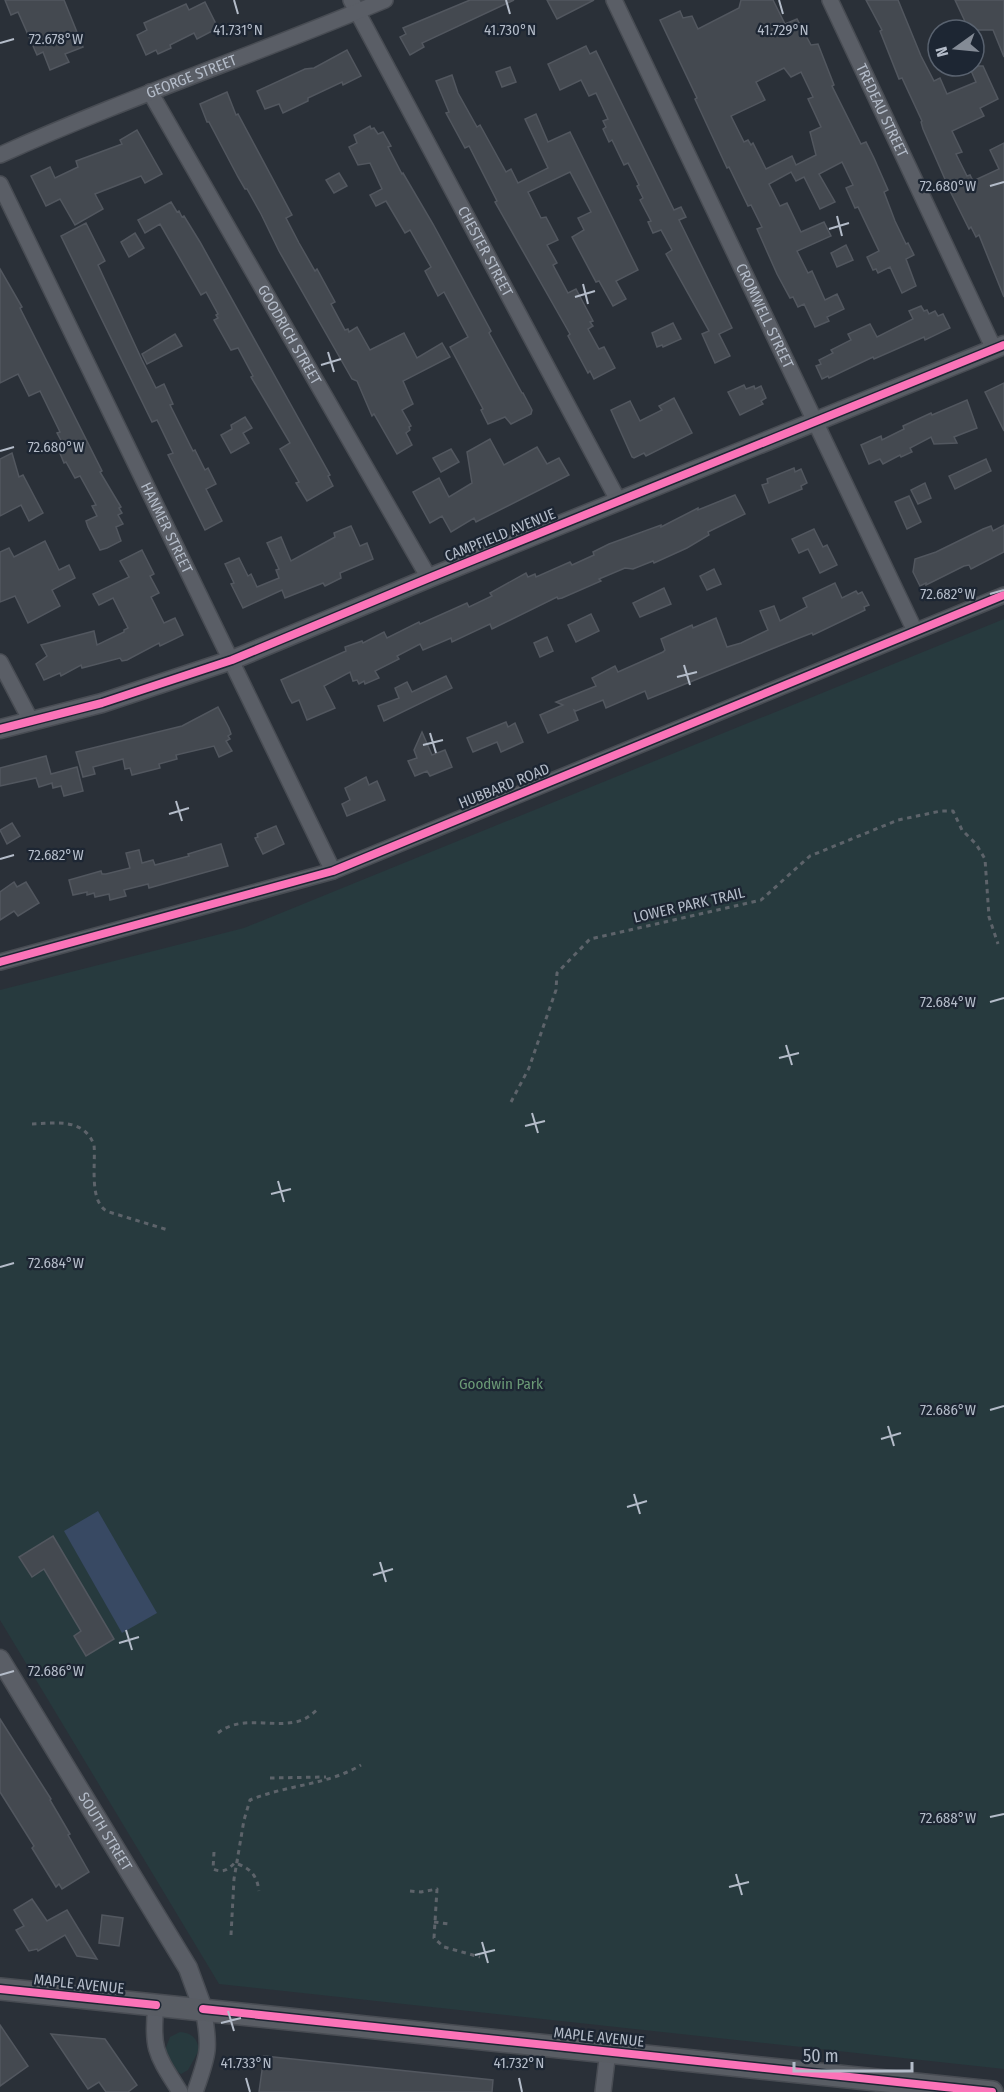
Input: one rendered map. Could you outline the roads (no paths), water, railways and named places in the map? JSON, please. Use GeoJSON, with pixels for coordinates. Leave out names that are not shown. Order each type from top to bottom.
{"type":"FeatureCollection","features":[{"type":"Feature","properties":{"kind":"main road","name":"MAPLE AVENUE"},"geometry":{"type":"LineString","coordinates":[[0,1989],[992,2092]]}},
{"type":"Feature","properties":{"kind":"street","name":"GEORGE STREET"},"geometry":{"type":"LineString","coordinates":[[0,155],[354,6],[385,0]]}},
{"type":"Feature","properties":{"kind":"street","name":"CROMWELL STREET"},"geometry":{"type":"LineString","coordinates":[[614,0],[915,631]]}},
{"type":"Feature","properties":{"kind":"street","name":"TREDEAU STREET"},"geometry":{"type":"LineString","coordinates":[[830,0],[999,347]]}},
{"type":"Feature","properties":{"kind":"street","name":"CHESTER STREET"},"geometry":{"type":"LineString","coordinates":[[354,6],[619,502]]}},
{"type":"Feature","properties":{"kind":"street","name":"GOODRICH STREET"},"geometry":{"type":"LineString","coordinates":[[150,92],[429,578]]}},
{"type":"Feature","properties":{"kind":"street","name":"HANMER STREET"},"geometry":{"type":"LineString","coordinates":[[0,184],[333,871]]}},
{"type":"Feature","properties":{"kind":"street","name":"CAMPFIELD AVENUE"},"geometry":{"type":"LineString","coordinates":[[0,729],[113,699],[232,660],[999,347]]}},
{"type":"Feature","properties":{"kind":"street","name":"HUBBARD ROAD"},"geometry":{"type":"LineString","coordinates":[[0,962],[333,871],[1004,595]]}},
{"type":"Feature","properties":{"kind":"street"},"geometry":{"type":"LineString","coordinates":[[0,662],[31,721]]}},
{"type":"Feature","properties":{"kind":"street","name":"SOUTH STREET"},"geometry":{"type":"LineString","coordinates":[[0,1659],[188,1968],[203,2009]]}},
{"type":"Feature","properties":{"kind":"street"},"geometry":{"type":"LineString","coordinates":[[156,2005],[154,2034],[156,2051],[180,2092]]}},
{"type":"Feature","properties":{"kind":"street"},"geometry":{"type":"LineString","coordinates":[[195,2092],[208,2052],[208,2035],[203,2009]]}},
{"type":"Feature","properties":{"kind":"street"},"geometry":{"type":"LineString","coordinates":[[603,2092],[608,2051]]}},
{"type":"Feature","properties":{"kind":"water"},"geometry":{"type":"Polygon","coordinates":[[[98,1511],[157,1613],[122,1633],[64,1531],[98,1511]]]}},
{"type":"Feature","properties":{"kind":"park label","name":"Goodwin Park"},"geometry":{"type":"Point","coordinates":[501,1384]}}]}
